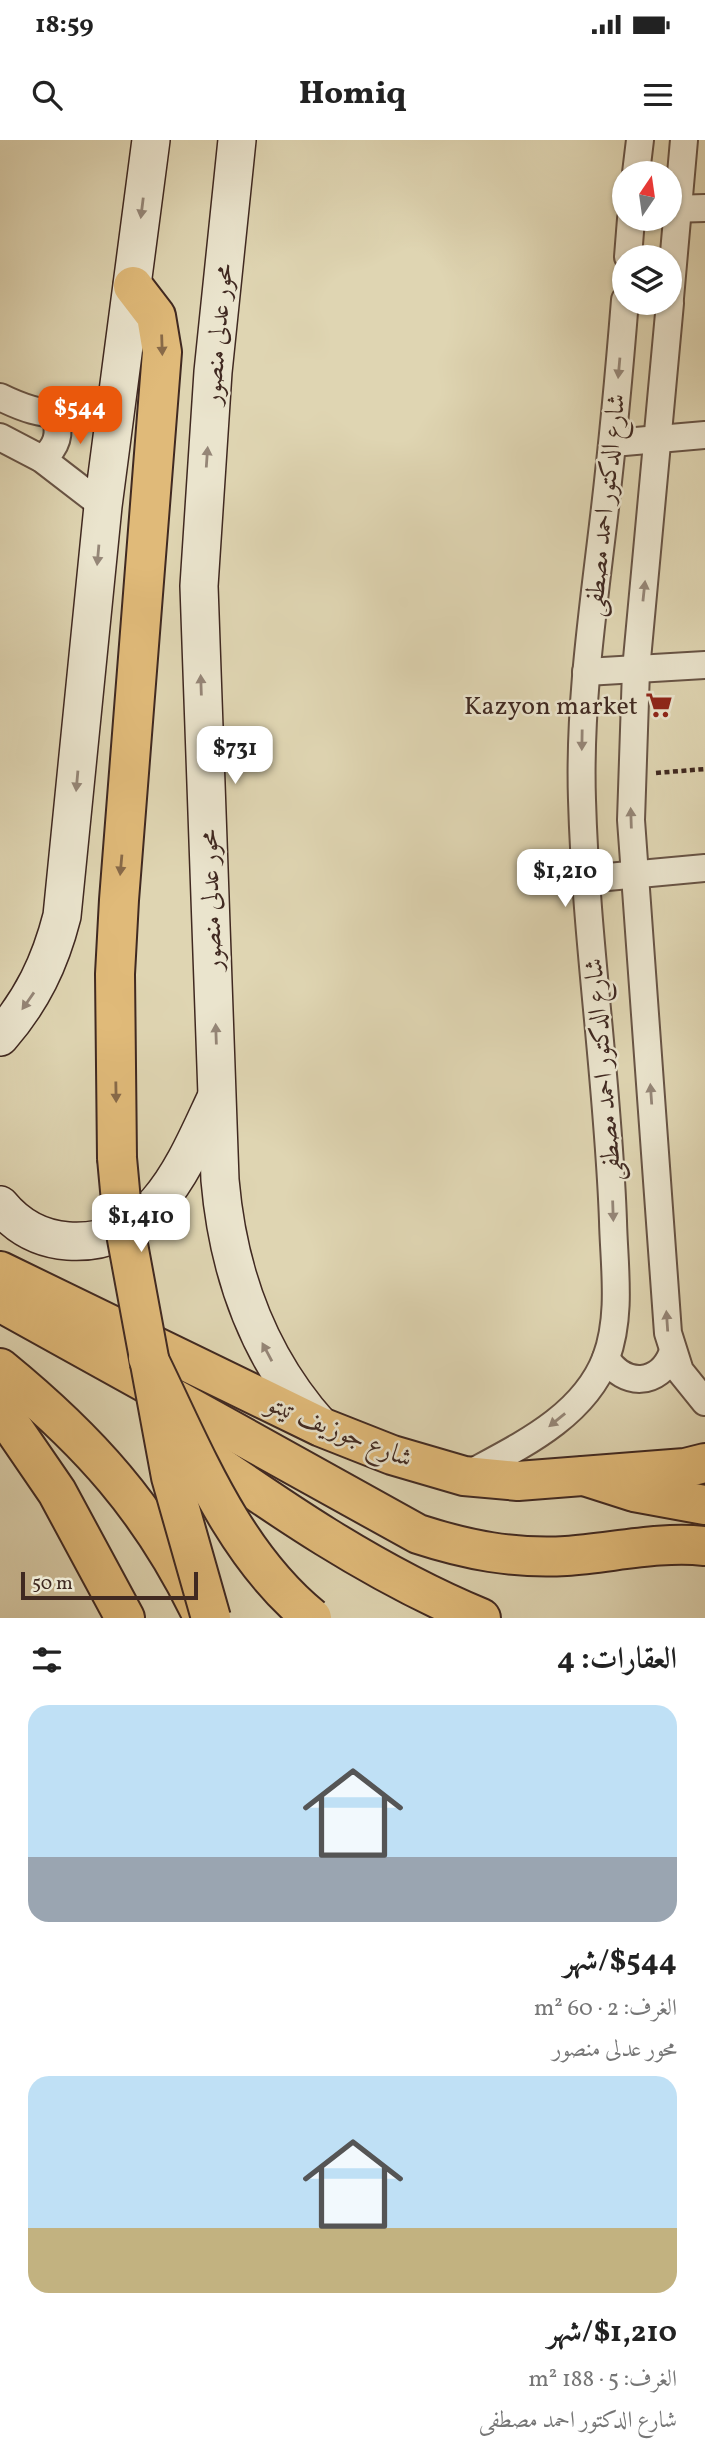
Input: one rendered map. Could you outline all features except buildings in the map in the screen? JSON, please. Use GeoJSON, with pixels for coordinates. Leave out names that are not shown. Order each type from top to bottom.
{"type":"FeatureCollection","features":[{"type":"Feature","properties":{"kind":"main road"},"geometry":{"type":"LineString","coordinates":[[0,1037],[34,993],[51,956],[62,916],[103,506],[151,140]]}},
{"type":"Feature","properties":{"kind":"main road","name":"محور عدلى منصور"},"geometry":{"type":"LineString","coordinates":[[237,140],[213,372],[200,586],[222,1211],[235,1274],[254,1326],[274,1366],[296,1399],[321,1427]]}},
{"type":"Feature","properties":{"kind":"main road"},"geometry":{"type":"LineString","coordinates":[[133,286],[156,316],[162,352],[118,900],[115,974],[117,1158],[122,1212],[148,1359],[171,1478],[201,1609]]}},
{"type":"Feature","properties":{"kind":"main road"},"geometry":{"type":"LineString","coordinates":[[0,1205],[14,1222],[62,1241],[98,1240],[134,1226],[162,1200],[218,1093]]}},
{"type":"Feature","properties":{"kind":"main road","name":"شارع جوزيف تيتو"},"geometry":{"type":"LineString","coordinates":[[0,1271],[321,1427],[392,1455],[464,1476],[518,1481],[685,1468],[705,1463]]}},
{"type":"Feature","properties":{"kind":"main road"},"geometry":{"type":"LineString","coordinates":[[0,1302],[418,1534],[461,1548],[510,1556],[564,1556],[705,1546]]}},
{"type":"Feature","properties":{"kind":"main road"},"geometry":{"type":"LineString","coordinates":[[40,1324],[67,1354],[100,1382],[297,1519],[413,1587],[481,1618]]}},
{"type":"Feature","properties":{"kind":"main road"},"geometry":{"type":"LineString","coordinates":[[148,1359],[213,1493],[276,1584],[312,1618]]}},
{"type":"Feature","properties":{"kind":"main road"},"geometry":{"type":"LineString","coordinates":[[0,1368],[91,1448],[126,1491],[201,1609],[218,1618]]}},
{"type":"Feature","properties":{"kind":"main road"},"geometry":{"type":"LineString","coordinates":[[0,1409],[46,1473],[125,1618]]}},
{"type":"Feature","properties":{"kind":"main road"},"geometry":{"type":"LineString","coordinates":[[584,1476],[634,1492],[705,1504]]}},
{"type":"Feature","properties":{"kind":"street"},"geometry":{"type":"LineString","coordinates":[[637,161],[640,140]]}},
{"type":"Feature","properties":{"kind":"street","name":"شارع الدكتور احمد مصطفى"},"geometry":{"type":"LineString","coordinates":[[681,161],[684,140]]}},
{"type":"Feature","properties":{"kind":"street"},"geometry":{"type":"LineString","coordinates":[[682,209],[705,208]]}},
{"type":"Feature","properties":{"kind":"street","name":"شارع الدكتور احمد مصطفى"},"geometry":{"type":"LineString","coordinates":[[464,1476],[520,1446],[566,1414],[595,1381],[612,1339],[615,1298],[612,1178],[586,879],[582,799],[586,672],[613,443],[624,315]]}},
{"type":"Feature","properties":{"kind":"street","name":"شارع الدكتور احمد مصطفى"},"geometry":{"type":"LineString","coordinates":[[669,315],[660,439],[636,670],[631,820],[668,1333],[672,1354],[691,1387],[705,1402]]}},
{"type":"Feature","properties":{"kind":"street"},"geometry":{"type":"LineString","coordinates":[[0,397],[28,411],[55,416],[84,410],[118,395]]}},
{"type":"Feature","properties":{"kind":"street"},"geometry":{"type":"LineString","coordinates":[[42,459],[56,444],[58,425],[55,416]]}},
{"type":"Feature","properties":{"kind":"street"},"geometry":{"type":"LineString","coordinates":[[613,443],[705,435]]}},
{"type":"Feature","properties":{"kind":"street"},"geometry":{"type":"LineString","coordinates":[[0,437],[42,459],[103,506]]}},
{"type":"Feature","properties":{"kind":"street"},"geometry":{"type":"LineString","coordinates":[[586,672],[705,665]]}},
{"type":"Feature","properties":{"kind":"street"},"geometry":{"type":"LineString","coordinates":[[586,879],[705,868]]}},
{"type":"Feature","properties":{"kind":"street"},"geometry":{"type":"LineString","coordinates":[[606,1359],[620,1375],[641,1380],[661,1372],[672,1354]]}},
{"type":"Feature","properties":{"kind":"path"},"geometry":{"type":"LineString","coordinates":[[631,775],[705,769]]}},
{"type":"Feature","properties":{"kind":"place","name":"Kazyon market"},"geometry":{"type":"Point","coordinates":[659,705]}}]}
